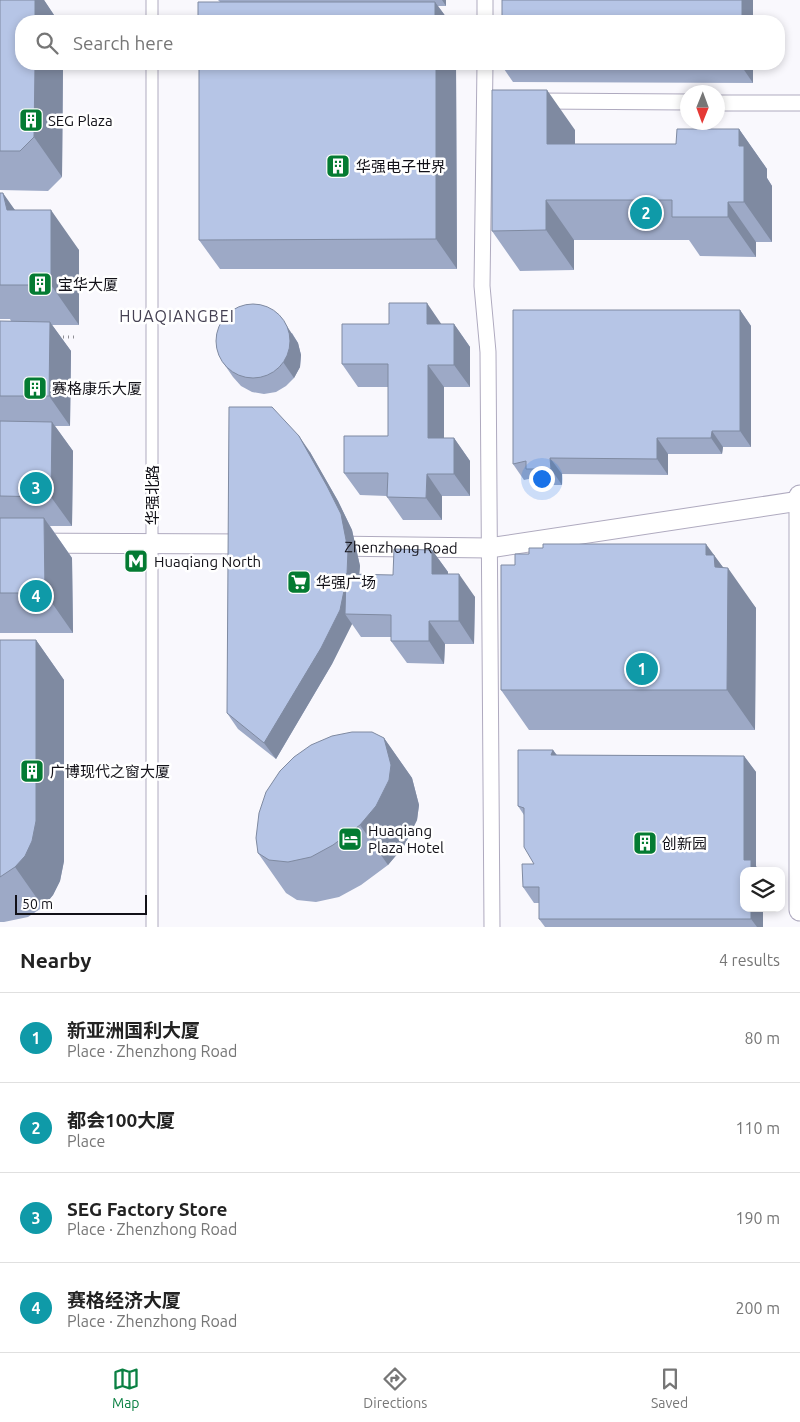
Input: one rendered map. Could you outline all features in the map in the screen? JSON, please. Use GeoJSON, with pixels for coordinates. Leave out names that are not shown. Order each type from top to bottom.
{"type":"FeatureCollection","features":[{"type":"Feature","properties":{"kind":"main road"},"geometry":{"type":"LineString","coordinates":[[800,496],[800,910]]}},
{"type":"Feature","properties":{"kind":"street"},"geometry":{"type":"LineString","coordinates":[[152,0],[152,15]]}},
{"type":"Feature","properties":{"kind":"street"},"geometry":{"type":"LineString","coordinates":[[485,0],[485,15]]}},
{"type":"Feature","properties":{"kind":"street","name":"华强北路"},"geometry":{"type":"LineString","coordinates":[[152,70],[152,927]]}},
{"type":"Feature","properties":{"kind":"street"},"geometry":{"type":"LineString","coordinates":[[485,70],[482,286],[488,352],[492,927]]}},
{"type":"Feature","properties":{"kind":"street"},"geometry":{"type":"LineString","coordinates":[[485,101],[504,101]]}},
{"type":"Feature","properties":{"kind":"street"},"geometry":{"type":"LineString","coordinates":[[523,101],[680,102]]}},
{"type":"Feature","properties":{"kind":"street"},"geometry":{"type":"LineString","coordinates":[[725,102],[800,103]]}},
{"type":"Feature","properties":{"kind":"street","name":"Zhenzhong Road"},"geometry":{"type":"LineString","coordinates":[[309,545],[489,548],[800,501]]}},
{"type":"Feature","properties":{"kind":"street"},"geometry":{"type":"LineString","coordinates":[[0,543],[269,545]]}},
{"type":"Feature","properties":{"kind":"path"},"geometry":{"type":"LineString","coordinates":[[56,337],[75,337]]}},
{"type":"Feature","properties":{"kind":"building"},"geometry":{"type":"Polygon","coordinates":[[[0,0],[35,0],[35,15],[15,15],[15,70],[35,70],[34,137],[20,151],[0,151],[0,0]]]}},
{"type":"Feature","properties":{"kind":"building"},"geometry":{"type":"Polygon","coordinates":[[[502,0],[742,0],[742,15],[502,15],[502,0]]]}},
{"type":"Feature","properties":{"kind":"building"},"geometry":{"type":"Polygon","coordinates":[[[198,2],[435,2],[435,15],[198,15],[198,2]]]}},
{"type":"Feature","properties":{"kind":"building","name":"华强电子世界"},"geometry":{"type":"Polygon","coordinates":[[[199,70],[436,70],[436,239],[199,240],[199,70]]]}},
{"type":"Feature","properties":{"kind":"building"},"geometry":{"type":"Polygon","coordinates":[[[492,90],[547,90],[547,144],[676,144],[677,129],[739,129],[739,146],[744,146],[744,202],[728,202],[728,217],[672,217],[672,200],[546,200],[546,230],[492,231],[492,90]]]}},
{"type":"Feature","properties":{"kind":"building"},"geometry":{"type":"Polygon","coordinates":[[[0,193],[3,193],[7,210],[51,210],[51,285],[0,285],[0,193]]]}},
{"type":"Feature","properties":{"kind":"building"},"geometry":{"type":"Polygon","coordinates":[[[389,303],[427,303],[427,324],[454,324],[454,365],[428,365],[428,438],[454,438],[454,474],[427,474],[426,498],[387,497],[388,473],[344,473],[344,436],[388,436],[388,364],[342,364],[342,324],[389,324],[389,303]]]}},
{"type":"Feature","properties":{"kind":"building"},"geometry":{"type":"Polygon","coordinates":[[[253,304],[267,307],[279,315],[287,327],[290,341],[287,355],[279,367],[267,375],[253,378],[239,375],[227,367],[219,355],[216,341],[219,327],[227,315],[239,307],[253,304]]]}},
{"type":"Feature","properties":{"kind":"building"},"geometry":{"type":"Polygon","coordinates":[[[513,310],[740,310],[740,431],[712,431],[711,438],[657,438],[657,459],[550,458],[551,469],[526,469],[526,461],[513,464],[513,310]]]}},
{"type":"Feature","properties":{"kind":"building"},"geometry":{"type":"Polygon","coordinates":[[[0,321],[50,322],[49,396],[0,396],[0,321]]]}},
{"type":"Feature","properties":{"kind":"building","name":"华强广场"},"geometry":{"type":"Polygon","coordinates":[[[229,407],[272,407],[299,436],[341,514],[348,550],[347,574],[340,610],[321,648],[264,743],[227,713],[229,407]]]}},
{"type":"Feature","properties":{"kind":"building"},"geometry":{"type":"Polygon","coordinates":[[[0,421],[52,422],[51,497],[0,496],[0,421]]]}},
{"type":"Feature","properties":{"kind":"building"},"geometry":{"type":"Polygon","coordinates":[[[0,518],[44,518],[45,593],[0,593],[0,518]]]}},
{"type":"Feature","properties":{"kind":"building"},"geometry":{"type":"Polygon","coordinates":[[[543,544],[706,544],[706,555],[714,555],[715,567],[728,568],[727,690],[501,690],[501,565],[515,565],[515,554],[529,554],[529,548],[543,548],[543,544]]]}},
{"type":"Feature","properties":{"kind":"building"},"geometry":{"type":"Polygon","coordinates":[[[394,549],[432,550],[432,574],[459,574],[459,621],[429,621],[429,641],[391,641],[391,615],[345,614],[346,574],[393,575],[394,549]]]}},
{"type":"Feature","properties":{"kind":"building"},"geometry":{"type":"Polygon","coordinates":[[[0,640],[36,640],[36,821],[32,841],[25,856],[15,867],[0,877],[0,640]]]}},
{"type":"Feature","properties":{"kind":"building"},"geometry":{"type":"Polygon","coordinates":[[[352,732],[372,732],[384,738],[391,765],[389,780],[376,806],[360,825],[333,845],[311,857],[288,862],[269,860],[258,853],[256,838],[259,813],[266,792],[280,771],[294,757],[311,745],[332,736],[352,732]]]}},
{"type":"Feature","properties":{"kind":"building","name":"创新园"},"geometry":{"type":"Polygon","coordinates":[[[518,750],[553,750],[551,755],[744,756],[744,860],[751,860],[751,867],[740,867],[740,912],[751,912],[751,919],[539,919],[539,887],[523,887],[522,864],[534,864],[524,847],[524,808],[518,806],[518,750]]]}},
{"type":"Feature","properties":{"kind":"place","name":"SEG Plaza"},"geometry":{"type":"Point","coordinates":[31,120]}},
{"type":"Feature","properties":{"kind":"place","name":"华强电子世界"},"geometry":{"type":"Point","coordinates":[338,166]}},
{"type":"Feature","properties":{"kind":"place","name":"都会100大厦"},"geometry":{"type":"Point","coordinates":[646,213]}},
{"type":"Feature","properties":{"kind":"place","name":"宝华大厦"},"geometry":{"type":"Point","coordinates":[40,284]}},
{"type":"Feature","properties":{"kind":"place","name":"赛格康乐大厦"},"geometry":{"type":"Point","coordinates":[35,388]}},
{"type":"Feature","properties":{"kind":"place","name":"SEG Factory Store"},"geometry":{"type":"Point","coordinates":[36,488]}},
{"type":"Feature","properties":{"kind":"place","name":"Huaqiang North"},"geometry":{"type":"Point","coordinates":[136,561]}},
{"type":"Feature","properties":{"kind":"place","name":"华强广场"},"geometry":{"type":"Point","coordinates":[299,582]}},
{"type":"Feature","properties":{"kind":"place","name":"赛格经济大厦"},"geometry":{"type":"Point","coordinates":[36,596]}},
{"type":"Feature","properties":{"kind":"place","name":"新亚洲国利大厦"},"geometry":{"type":"Point","coordinates":[642,669]}},
{"type":"Feature","properties":{"kind":"place","name":"广博现代之窗大厦"},"geometry":{"type":"Point","coordinates":[32,771]}},
{"type":"Feature","properties":{"kind":"place","name":"Huaqiang Plaza Hotel"},"geometry":{"type":"Point","coordinates":[350,839]}},
{"type":"Feature","properties":{"kind":"place","name":"创新园"},"geometry":{"type":"Point","coordinates":[645,843]}},
{"type":"Feature","properties":{"kind":"district","name":"HUAQIANGBEI"},"geometry":{"type":"Point","coordinates":[177,316]}}]}
